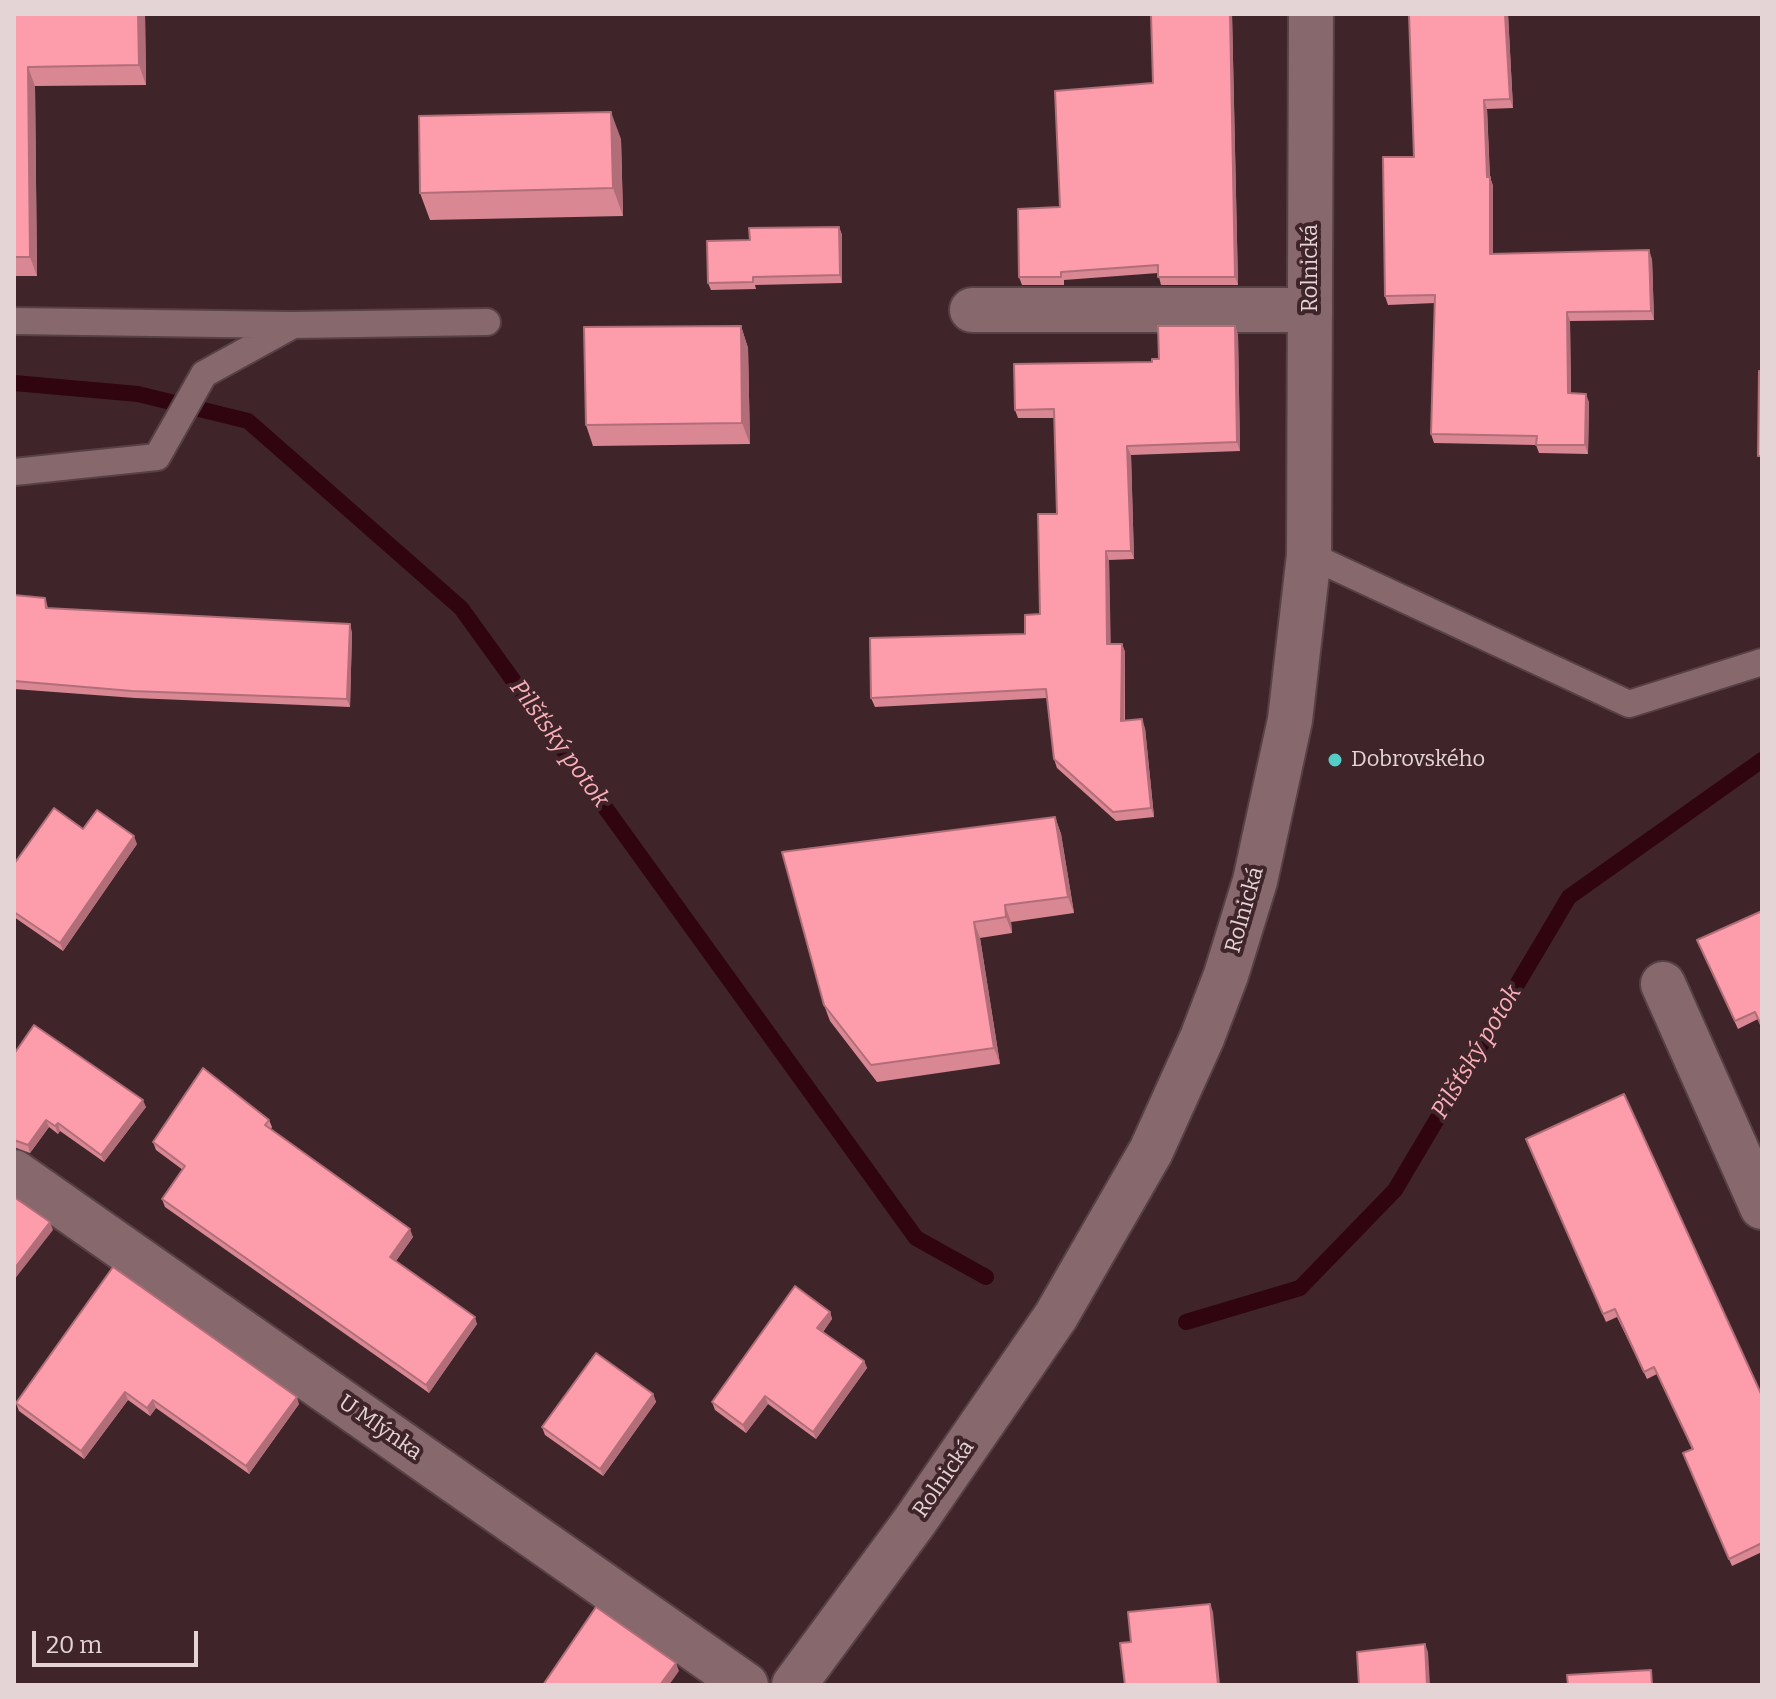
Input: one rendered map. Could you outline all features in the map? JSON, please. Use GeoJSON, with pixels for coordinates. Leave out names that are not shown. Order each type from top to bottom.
{"type":"FeatureCollection","features":[{"type":"Feature","properties":{"kind":"street","name":"Rolnická"},"geometry":{"type":"LineString","coordinates":[[794,1685],[915,1521],[1056,1316],[1151,1151],[1202,1038],[1226,975],[1255,881],[1290,720],[1309,555],[1311,14]]}},
{"type":"Feature","properties":{"kind":"street"},"geometry":{"type":"LineString","coordinates":[[972,310],[1310,310]]}},
{"type":"Feature","properties":{"kind":"street"},"geometry":{"type":"LineString","coordinates":[[1663,984],[1762,1207]]}},
{"type":"Feature","properties":{"kind":"street","name":"U Mlýnka"},"geometry":{"type":"LineString","coordinates":[[14,1172],[746,1685]]}},
{"type":"Feature","properties":{"kind":"lane"},"geometry":{"type":"LineString","coordinates":[[14,321],[293,325],[487,322]]}},
{"type":"Feature","properties":{"kind":"lane"},"geometry":{"type":"LineString","coordinates":[[14,472],[157,457],[204,374],[293,325]]}},
{"type":"Feature","properties":{"kind":"lane"},"geometry":{"type":"LineString","coordinates":[[1309,555],[1629,704],[1762,662]]}},
{"type":"Feature","properties":{"kind":"building"},"geometry":{"type":"Polygon","coordinates":[[[14,14],[138,14],[139,65],[28,67],[30,257],[14,257],[14,14]]]}},
{"type":"Feature","properties":{"kind":"building"},"geometry":{"type":"Polygon","coordinates":[[[1151,14],[1230,14],[1235,277],[1158,277],[1158,265],[1061,272],[1061,277],[1019,277],[1018,209],[1060,207],[1055,91],[1153,83],[1151,14]]]}},
{"type":"Feature","properties":{"kind":"building"},"geometry":{"type":"Polygon","coordinates":[[[1409,14],[1505,14],[1510,99],[1484,100],[1487,177],[1490,177],[1490,254],[1649,250],[1651,311],[1567,312],[1568,393],[1586,394],[1585,445],[1536,445],[1537,436],[1431,434],[1435,295],[1385,296],[1383,157],[1414,157],[1409,14]]]}},
{"type":"Feature","properties":{"kind":"building"},"geometry":{"type":"Polygon","coordinates":[[[611,112],[613,188],[420,193],[419,116],[611,112]]]}},
{"type":"Feature","properties":{"kind":"building"},"geometry":{"type":"Polygon","coordinates":[[[839,227],[840,275],[753,277],[753,282],[708,283],[707,241],[750,240],[749,228],[839,227]]]}},
{"type":"Feature","properties":{"kind":"building"},"geometry":{"type":"Polygon","coordinates":[[[741,326],[742,423],[586,425],[584,327],[741,326]]]}},
{"type":"Feature","properties":{"kind":"building"},"geometry":{"type":"Polygon","coordinates":[[[1158,326],[1235,326],[1237,442],[1127,446],[1131,551],[1106,551],[1107,644],[1122,644],[1121,721],[1142,719],[1151,808],[1113,812],[1054,759],[1046,689],[871,698],[870,638],[1025,634],[1025,615],[1040,614],[1038,514],[1057,514],[1054,409],[1015,410],[1014,364],[1152,362],[1152,359],[1159,359],[1158,326]]]}},
{"type":"Feature","properties":{"kind":"building"},"geometry":{"type":"Polygon","coordinates":[[[1759,371],[1762,371],[1762,456],[1758,456],[1759,371]]]}},
{"type":"Feature","properties":{"kind":"building"},"geometry":{"type":"Polygon","coordinates":[[[14,595],[45,598],[46,608],[350,624],[347,699],[132,691],[14,681],[14,595]]]}},
{"type":"Feature","properties":{"kind":"building"},"geometry":{"type":"Polygon","coordinates":[[[54,808],[83,829],[97,810],[134,836],[60,943],[14,912],[14,864],[54,808]]]}},
{"type":"Feature","properties":{"kind":"building"},"geometry":{"type":"Polygon","coordinates":[[[1055,817],[1068,897],[1005,905],[1006,917],[974,922],[994,1048],[871,1065],[824,1005],[782,852],[1055,817]]]}},
{"type":"Feature","properties":{"kind":"building"},"geometry":{"type":"Polygon","coordinates":[[[1762,911],[1762,1027],[1755,1012],[1735,1021],[1697,940],[1762,911]]]}},
{"type":"Feature","properties":{"kind":"building"},"geometry":{"type":"Polygon","coordinates":[[[34,1025],[143,1100],[101,1155],[58,1123],[55,1126],[46,1120],[28,1145],[14,1140],[14,1054],[34,1025]]]}},
{"type":"Feature","properties":{"kind":"building"},"geometry":{"type":"Polygon","coordinates":[[[203,1068],[269,1120],[265,1125],[410,1229],[390,1257],[475,1317],[426,1385],[162,1199],[185,1166],[153,1142],[203,1068]]]}},
{"type":"Feature","properties":{"kind":"building"},"geometry":{"type":"Polygon","coordinates":[[[1624,1094],[1762,1396],[1762,1543],[1729,1559],[1683,1453],[1693,1449],[1654,1367],[1644,1372],[1615,1309],[1603,1314],[1526,1139],[1624,1094]]]}},
{"type":"Feature","properties":{"kind":"building"},"geometry":{"type":"Polygon","coordinates":[[[14,1197],[50,1222],[14,1269],[14,1197]]]}},
{"type":"Feature","properties":{"kind":"building"},"geometry":{"type":"Polygon","coordinates":[[[113,1267],[297,1397],[246,1466],[153,1400],[147,1408],[125,1392],[81,1451],[16,1403],[113,1267]]]}},
{"type":"Feature","properties":{"kind":"building"},"geometry":{"type":"Polygon","coordinates":[[[795,1286],[830,1312],[817,1328],[864,1361],[813,1432],[765,1396],[743,1425],[712,1402],[795,1286]]]}},
{"type":"Feature","properties":{"kind":"building"},"geometry":{"type":"Polygon","coordinates":[[[596,1353],[653,1394],[600,1469],[542,1427],[596,1353]]]}},
{"type":"Feature","properties":{"kind":"building"},"geometry":{"type":"Polygon","coordinates":[[[1210,1604],[1218,1685],[1125,1685],[1120,1643],[1131,1642],[1128,1612],[1210,1604]]]}},
{"type":"Feature","properties":{"kind":"building"},"geometry":{"type":"Polygon","coordinates":[[[596,1607],[676,1663],[660,1685],[543,1685],[596,1607]]]}},
{"type":"Feature","properties":{"kind":"building"},"geometry":{"type":"Polygon","coordinates":[[[1425,1644],[1427,1685],[1359,1685],[1357,1652],[1425,1644]]]}},
{"type":"Feature","properties":{"kind":"building"},"geometry":{"type":"Polygon","coordinates":[[[1651,1670],[1652,1685],[1568,1685],[1567,1675],[1651,1670]]]}},
{"type":"Feature","properties":{"kind":"waterway","name":"Pilšťský potok"},"geometry":{"type":"LineString","coordinates":[[14,383],[138,394],[248,421],[461,608],[916,1238],[986,1277]]}},
{"type":"Feature","properties":{"kind":"waterway","name":"Pilšťský potok"},"geometry":{"type":"LineString","coordinates":[[1186,1322],[1300,1288],[1395,1190],[1569,897],[1762,760]]}},
{"type":"Feature","properties":{"kind":"place","name":"Dobrovského"},"geometry":{"type":"Point","coordinates":[1335,760]}}]}
